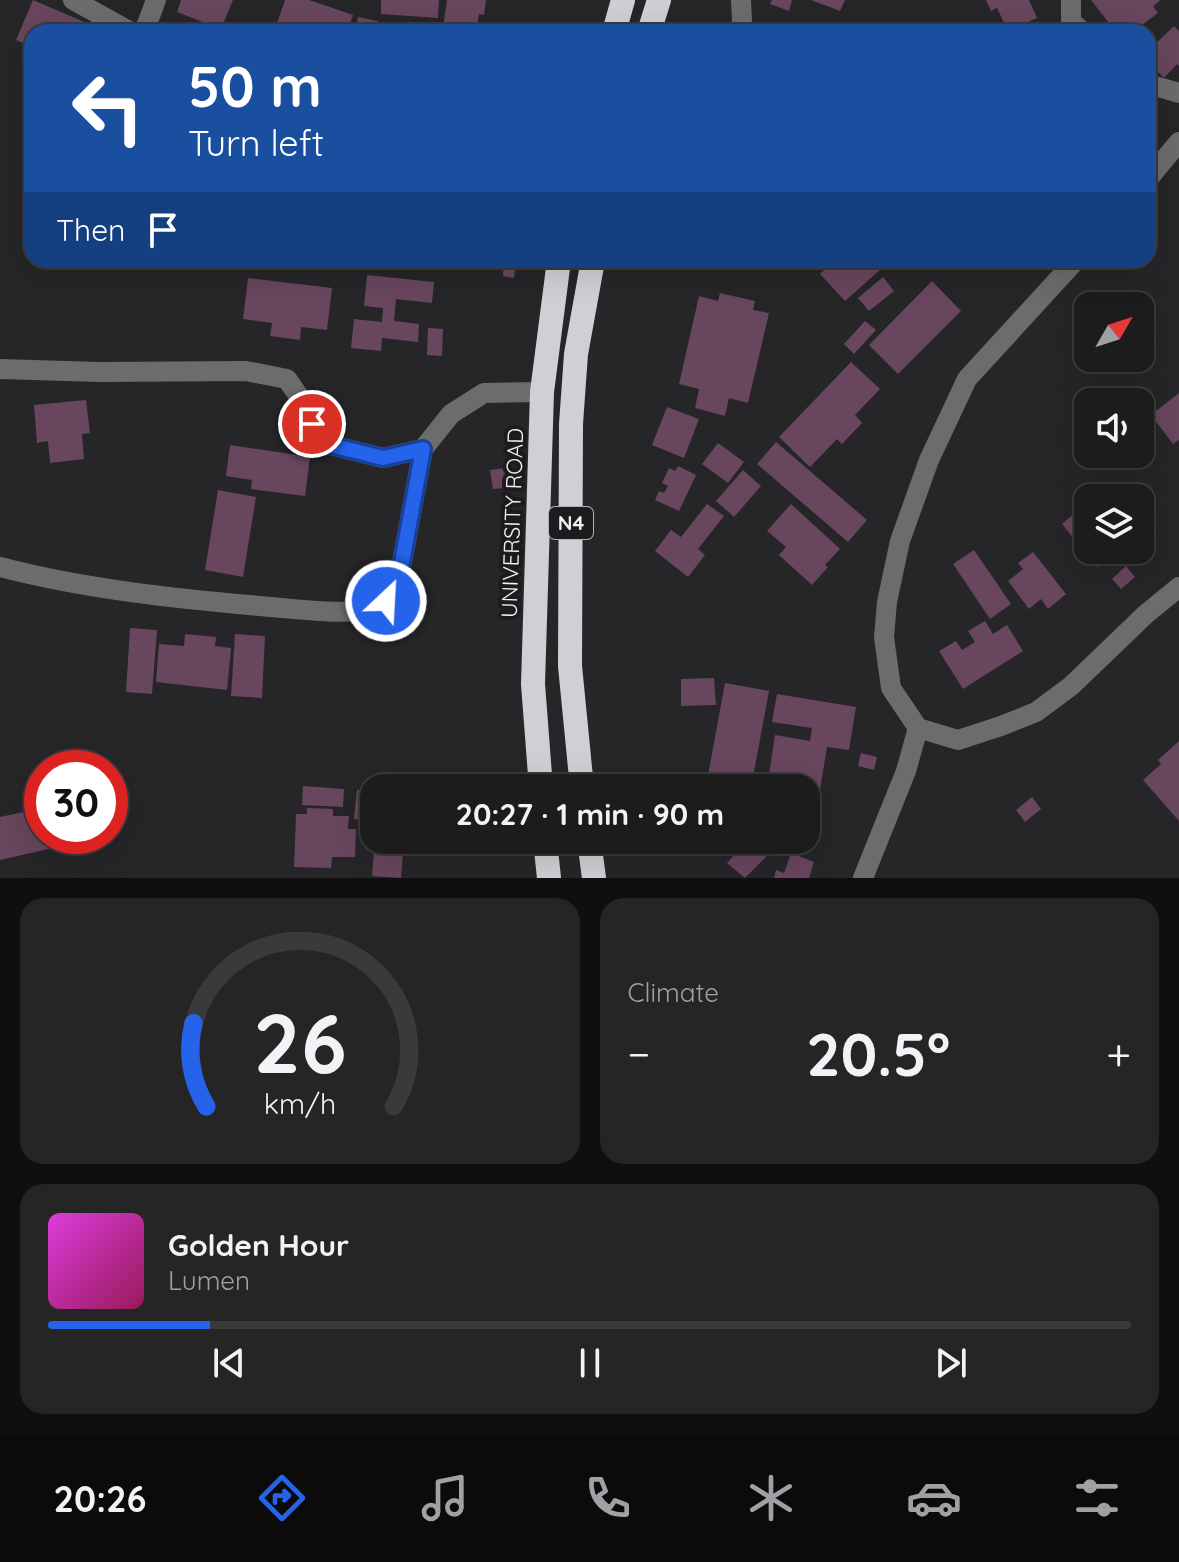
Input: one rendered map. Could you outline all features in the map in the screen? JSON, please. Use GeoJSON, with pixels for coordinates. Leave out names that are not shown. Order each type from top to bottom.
{"type":"FeatureCollection","features":[{"type":"Feature","properties":{"kind":"highway"},"geometry":{"type":"LineString","coordinates":[[616,24],[623,0]]}},
{"type":"Feature","properties":{"kind":"highway"},"geometry":{"type":"LineString","coordinates":[[652,24],[659,0]]}},
{"type":"Feature","properties":{"kind":"highway","name":"UNIVERSITY ROAD"},"geometry":{"type":"LineString","coordinates":[[540,774],[533,684],[542,392],[558,268]]}},
{"type":"Feature","properties":{"kind":"highway","name":"N4"},"geometry":{"type":"LineString","coordinates":[[581,774],[570,666],[571,424],[576,354],[592,268]]}},
{"type":"Feature","properties":{"kind":"highway"},"geometry":{"type":"LineString","coordinates":[[546,854],[549,878]]}},
{"type":"Feature","properties":{"kind":"highway"},"geometry":{"type":"LineString","coordinates":[[591,854],[594,878]]}},
{"type":"Feature","properties":{"kind":"street"},"geometry":{"type":"LineString","coordinates":[[73,0],[116,24]]}},
{"type":"Feature","properties":{"kind":"street"},"geometry":{"type":"LineString","coordinates":[[147,24],[156,0]]}},
{"type":"Feature","properties":{"kind":"street"},"geometry":{"type":"LineString","coordinates":[[1071,0],[1073,24]]}},
{"type":"Feature","properties":{"kind":"street"},"geometry":{"type":"LineString","coordinates":[[1156,86],[1179,93]]}},
{"type":"Feature","properties":{"kind":"street"},"geometry":{"type":"LineString","coordinates":[[1156,169],[1179,142]]}},
{"type":"Feature","properties":{"kind":"street"},"geometry":{"type":"LineString","coordinates":[[1069,268],[967,379],[929,460],[900,541],[887,602],[884,637],[891,688],[918,728],[958,740],[1036,712],[1071,686],[1179,587]]}},
{"type":"Feature","properties":{"kind":"street"},"geometry":{"type":"LineString","coordinates":[[0,369],[246,371],[287,379],[312,424],[331,445],[383,458],[423,449]]}},
{"type":"Feature","properties":{"kind":"street"},"geometry":{"type":"LineString","coordinates":[[0,567],[48,579],[179,599],[321,611],[373,608],[386,601],[397,589],[423,449],[451,414],[484,393],[542,392]]}},
{"type":"Feature","properties":{"kind":"street"},"geometry":{"type":"LineString","coordinates":[[863,878],[906,771],[918,728]]}},
{"type":"Feature","properties":{"kind":"building"},"geometry":{"type":"Polygon","coordinates":[[[33,0],[89,24],[24,24],[24,44],[16,40],[33,0]]]}},
{"type":"Feature","properties":{"kind":"building"},"geometry":{"type":"Polygon","coordinates":[[[181,0],[233,0],[223,24],[208,24],[177,12],[181,0]]]}},
{"type":"Feature","properties":{"kind":"building"},"geometry":{"type":"Polygon","coordinates":[[[285,0],[309,0],[353,15],[350,24],[277,24],[285,0]]]}},
{"type":"Feature","properties":{"kind":"building"},"geometry":{"type":"Polygon","coordinates":[[[381,0],[439,0],[438,18],[381,14],[381,0]]]}},
{"type":"Feature","properties":{"kind":"building"},"geometry":{"type":"Polygon","coordinates":[[[447,0],[486,0],[484,15],[479,14],[477,24],[444,24],[447,0]]]}},
{"type":"Feature","properties":{"kind":"building"},"geometry":{"type":"Polygon","coordinates":[[[772,0],[792,0],[789,11],[770,4],[772,0]]]}},
{"type":"Feature","properties":{"kind":"building"},"geometry":{"type":"Polygon","coordinates":[[[811,0],[845,0],[840,11],[811,0]]]}},
{"type":"Feature","properties":{"kind":"building"},"geometry":{"type":"Polygon","coordinates":[[[986,0],[1029,0],[1037,18],[1024,24],[1005,24],[997,8],[991,11],[986,0]]]}},
{"type":"Feature","properties":{"kind":"building"},"geometry":{"type":"Polygon","coordinates":[[[1091,0],[1161,0],[1153,6],[1158,13],[1143,24],[1110,24],[1091,0]]]}},
{"type":"Feature","properties":{"kind":"building"},"geometry":{"type":"Polygon","coordinates":[[[358,17],[378,21],[377,24],[357,24],[358,17]]]}},
{"type":"Feature","properties":{"kind":"building"},"geometry":{"type":"Polygon","coordinates":[[[1174,26],[1179,31],[1179,66],[1177,64],[1164,78],[1156,70],[1156,43],[1174,26]]]}},
{"type":"Feature","properties":{"kind":"building"},"geometry":{"type":"Polygon","coordinates":[[[504,268],[515,268],[514,278],[503,276],[504,268]]]}},
{"type":"Feature","properties":{"kind":"building"},"geometry":{"type":"Polygon","coordinates":[[[826,268],[882,268],[845,301],[820,274],[826,268]]]}},
{"type":"Feature","properties":{"kind":"building"},"geometry":{"type":"Polygon","coordinates":[[[367,275],[434,282],[432,303],[396,299],[394,321],[419,324],[418,342],[382,338],[381,351],[351,348],[354,319],[382,322],[383,308],[364,306],[367,275]]]}},
{"type":"Feature","properties":{"kind":"building"},"geometry":{"type":"Polygon","coordinates":[[[883,277],[894,291],[869,311],[858,298],[883,277]]]}},
{"type":"Feature","properties":{"kind":"building"},"geometry":{"type":"Polygon","coordinates":[[[248,278],[332,288],[327,330],[301,327],[300,340],[270,336],[272,323],[243,319],[248,278]]]}},
{"type":"Feature","properties":{"kind":"building"},"geometry":{"type":"Polygon","coordinates":[[[932,281],[961,311],[898,374],[869,345],[932,281]]]}},
{"type":"Feature","properties":{"kind":"building"},"geometry":{"type":"Polygon","coordinates":[[[720,293],[755,301],[753,310],[769,313],[748,403],[729,398],[725,416],[695,408],[699,389],[679,384],[699,296],[718,301],[720,293]]]}},
{"type":"Feature","properties":{"kind":"building"},"geometry":{"type":"Polygon","coordinates":[[[865,321],[876,330],[854,354],[844,344],[865,321]]]}},
{"type":"Feature","properties":{"kind":"building"},"geometry":{"type":"Polygon","coordinates":[[[428,328],[443,329],[442,356],[427,355],[428,328]]]}},
{"type":"Feature","properties":{"kind":"building"},"geometry":{"type":"Polygon","coordinates":[[[851,362],[880,389],[855,415],[862,423],[842,444],[837,439],[810,467],[779,437],[851,362]]]}},
{"type":"Feature","properties":{"kind":"building"},"geometry":{"type":"Polygon","coordinates":[[[1179,393],[1179,440],[1173,444],[1154,419],[1154,413],[1179,393]]]}},
{"type":"Feature","properties":{"kind":"building"},"geometry":{"type":"Polygon","coordinates":[[[86,400],[90,433],[82,434],[84,459],[50,463],[48,441],[37,443],[34,405],[86,400]]]}},
{"type":"Feature","properties":{"kind":"building"},"geometry":{"type":"Polygon","coordinates":[[[667,407],[699,419],[684,458],[652,445],[667,407]]]}},
{"type":"Feature","properties":{"kind":"building"},"geometry":{"type":"Polygon","coordinates":[[[776,442],[867,520],[848,542],[757,464],[776,442]]]}},
{"type":"Feature","properties":{"kind":"building"},"geometry":{"type":"Polygon","coordinates":[[[718,443],[744,462],[728,483],[702,464],[718,443]]]}},
{"type":"Feature","properties":{"kind":"building"},"geometry":{"type":"Polygon","coordinates":[[[230,445],[310,457],[305,496],[251,489],[252,480],[226,476],[230,445]]]}},
{"type":"Feature","properties":{"kind":"building"},"geometry":{"type":"Polygon","coordinates":[[[678,466],[696,475],[679,511],[655,500],[659,491],[664,493],[668,486],[662,483],[669,468],[675,471],[678,466]]]}},
{"type":"Feature","properties":{"kind":"building"},"geometry":{"type":"Polygon","coordinates":[[[505,468],[507,488],[493,489],[490,470],[505,468]]]}},
{"type":"Feature","properties":{"kind":"building"},"geometry":{"type":"Polygon","coordinates":[[[743,470],[761,486],[734,517],[716,501],[743,470]]]}},
{"type":"Feature","properties":{"kind":"building"},"geometry":{"type":"Polygon","coordinates":[[[218,490],[256,497],[243,577],[205,570],[218,490]]]}},
{"type":"Feature","properties":{"kind":"building"},"geometry":{"type":"Polygon","coordinates":[[[707,504],[724,516],[698,549],[705,555],[688,577],[655,551],[671,530],[681,537],[707,504]]]}},
{"type":"Feature","properties":{"kind":"building"},"geometry":{"type":"Polygon","coordinates":[[[791,504],[840,549],[812,585],[779,555],[786,547],[767,531],[791,504]]]}},
{"type":"Feature","properties":{"kind":"building"},"geometry":{"type":"Polygon","coordinates":[[[1074,514],[1074,539],[1062,524],[1074,514]]]}},
{"type":"Feature","properties":{"kind":"building"},"geometry":{"type":"Polygon","coordinates":[[[974,550],[1011,604],[990,619],[953,564],[974,550]]]}},
{"type":"Feature","properties":{"kind":"building"},"geometry":{"type":"Polygon","coordinates":[[[1033,552],[1066,594],[1048,609],[1041,599],[1029,609],[1008,581],[1023,569],[1018,563],[1033,552]]]}},
{"type":"Feature","properties":{"kind":"building"},"geometry":{"type":"Polygon","coordinates":[[[1126,566],[1135,577],[1121,589],[1112,579],[1126,566]]]}},
{"type":"Feature","properties":{"kind":"building"},"geometry":{"type":"Polygon","coordinates":[[[985,621],[993,634],[1007,625],[1023,651],[963,689],[939,651],[956,641],[962,650],[975,642],[968,631],[985,621]]]}},
{"type":"Feature","properties":{"kind":"building"},"geometry":{"type":"Polygon","coordinates":[[[130,628],[157,630],[152,694],[126,692],[130,628]]]}},
{"type":"Feature","properties":{"kind":"building"},"geometry":{"type":"Polygon","coordinates":[[[185,634],[216,637],[215,646],[231,648],[227,690],[156,682],[159,644],[184,646],[185,634]]]}},
{"type":"Feature","properties":{"kind":"building"},"geometry":{"type":"Polygon","coordinates":[[[235,634],[265,636],[262,698],[231,696],[235,634]]]}},
{"type":"Feature","properties":{"kind":"building"},"geometry":{"type":"Polygon","coordinates":[[[714,678],[716,705],[681,706],[681,679],[714,678]]]}},
{"type":"Feature","properties":{"kind":"building"},"geometry":{"type":"Polygon","coordinates":[[[725,683],[769,691],[754,774],[708,774],[725,683]]]}},
{"type":"Feature","properties":{"kind":"building"},"geometry":{"type":"Polygon","coordinates":[[[777,694],[856,707],[849,750],[827,747],[820,790],[820,774],[769,774],[775,735],[810,741],[812,728],[772,722],[777,694]]]}},
{"type":"Feature","properties":{"kind":"building"},"geometry":{"type":"Polygon","coordinates":[[[1179,741],[1179,821],[1143,780],[1161,764],[1158,760],[1179,741]]]}},
{"type":"Feature","properties":{"kind":"building"},"geometry":{"type":"Polygon","coordinates":[[[861,753],[877,757],[874,770],[858,766],[861,753]]]}},
{"type":"Feature","properties":{"kind":"building"},"geometry":{"type":"Polygon","coordinates":[[[303,786],[344,789],[343,807],[302,805],[303,786]]]}},
{"type":"Feature","properties":{"kind":"building"},"geometry":{"type":"Polygon","coordinates":[[[357,790],[360,790],[360,820],[354,819],[357,790]]]}},
{"type":"Feature","properties":{"kind":"building"},"geometry":{"type":"Polygon","coordinates":[[[1032,797],[1041,809],[1025,822],[1016,810],[1032,797]]]}},
{"type":"Feature","properties":{"kind":"building"},"geometry":{"type":"Polygon","coordinates":[[[307,808],[333,809],[333,816],[349,816],[348,829],[356,829],[355,857],[332,857],[331,868],[294,867],[296,814],[307,814],[307,808]]]}},
{"type":"Feature","properties":{"kind":"building"},"geometry":{"type":"Polygon","coordinates":[[[24,812],[24,854],[26,854],[0,860],[0,817],[24,812]]]}},
{"type":"Feature","properties":{"kind":"building"},"geometry":{"type":"Polygon","coordinates":[[[374,854],[403,854],[401,878],[372,876],[374,854]]]}},
{"type":"Feature","properties":{"kind":"building"},"geometry":{"type":"Polygon","coordinates":[[[735,854],[769,854],[745,878],[727,863],[735,854]]]}},
{"type":"Feature","properties":{"kind":"building"},"geometry":{"type":"Polygon","coordinates":[[[791,854],[814,862],[809,878],[774,878],[776,870],[784,873],[791,854]]]}},
{"type":"Feature","properties":{"kind":"route"},"geometry":{"type":"LineString","coordinates":[[312,424],[331,445],[383,458],[423,449],[397,589],[386,601]]}}]}
